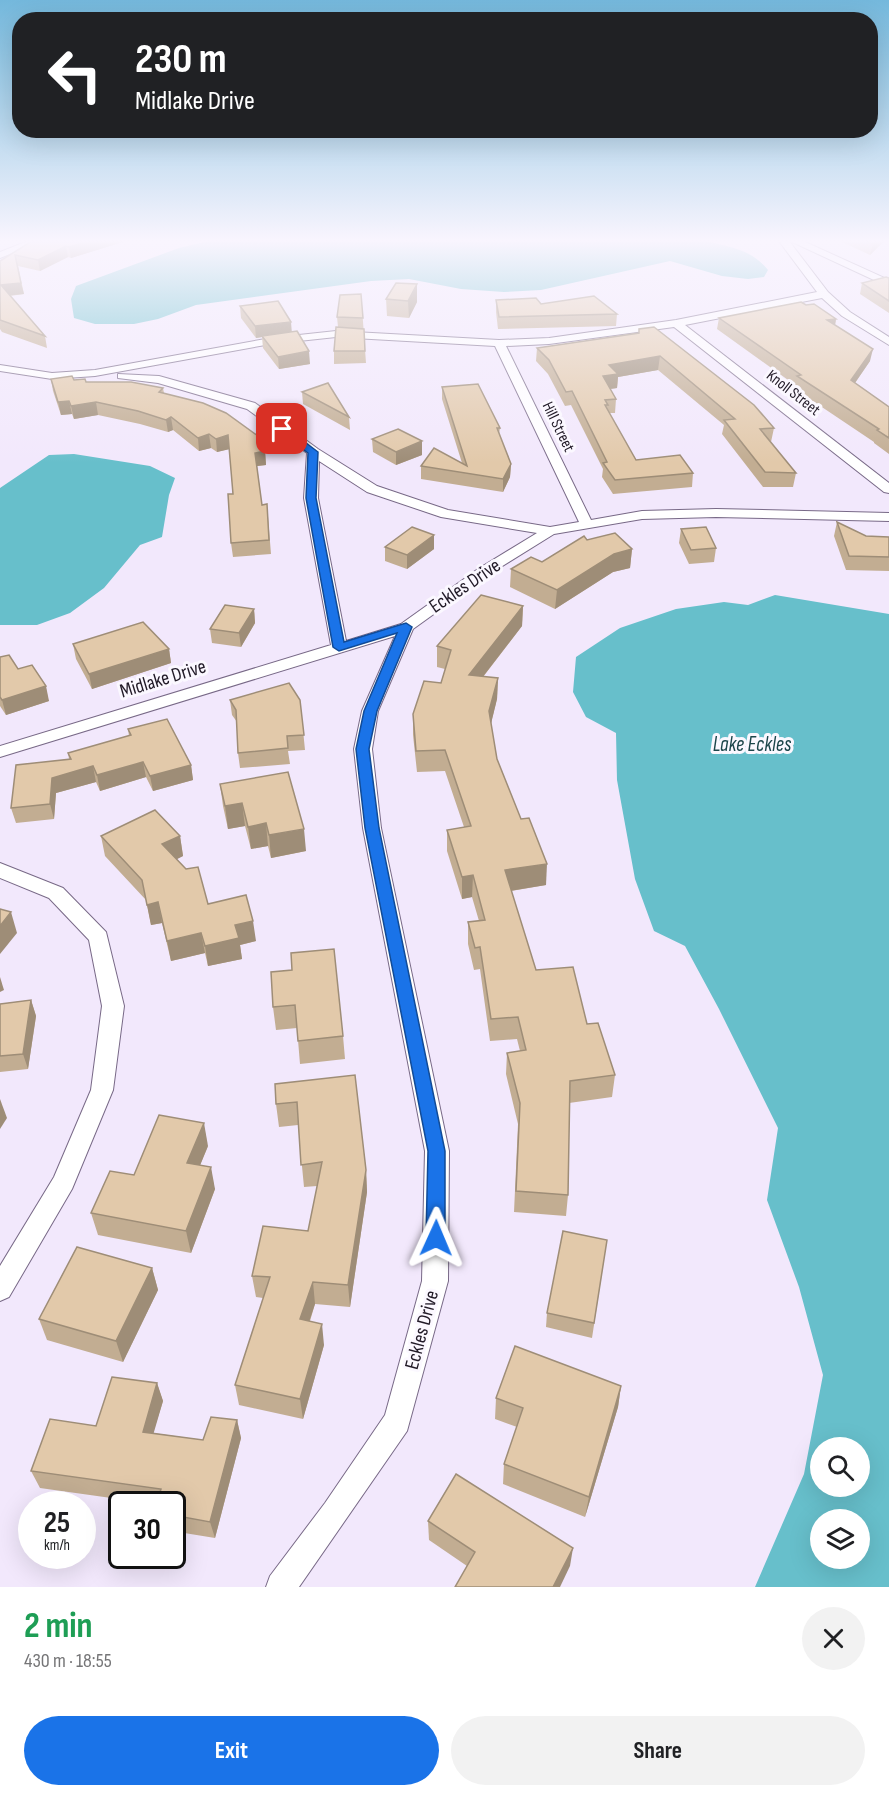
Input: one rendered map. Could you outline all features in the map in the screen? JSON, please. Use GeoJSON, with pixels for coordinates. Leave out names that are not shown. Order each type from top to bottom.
{"type":"FeatureCollection","features":[{"type":"Feature","properties":{"kind":"street"},"geometry":{"type":"LineString","coordinates":[[0,368],[52,375],[95,373],[271,341],[336,334],[499,343],[549,340],[676,323],[717,315]]}},
{"type":"Feature","properties":{"kind":"street"},"geometry":{"type":"LineString","coordinates":[[848,315],[889,342]]}},
{"type":"Feature","properties":{"kind":"street","name":"Knoll Street"},"geometry":{"type":"LineString","coordinates":[[676,323],[889,489]]}},
{"type":"Feature","properties":{"kind":"street","name":"Hill Street"},"geometry":{"type":"LineString","coordinates":[[499,343],[587,525]]}},
{"type":"Feature","properties":{"kind":"street"},"geometry":{"type":"LineString","coordinates":[[95,373],[159,380],[251,406],[313,452],[372,489],[446,514],[550,531]]}},
{"type":"Feature","properties":{"kind":"street"},"geometry":{"type":"LineString","coordinates":[[313,452],[311,498],[339,647]]}},
{"type":"Feature","properties":{"kind":"street","name":"Eckles Drive"},"geometry":{"type":"LineString","coordinates":[[281,1587],[335,1513],[397,1421],[435,1281],[436,1151],[372,828],[363,749],[370,711],[406,627],[483,572],[550,531],[642,515],[716,513],[889,517]]}},
{"type":"Feature","properties":{"kind":"street","name":"Midlake Drive"},"geometry":{"type":"LineString","coordinates":[[0,752],[406,627]]}},
{"type":"Feature","properties":{"kind":"street"},"geometry":{"type":"LineString","coordinates":[[0,870],[56,893],[99,937],[113,1006],[102,1090],[64,1182],[0,1289]]}},
{"type":"Feature","properties":{"kind":"water"},"geometry":{"type":"Polygon","coordinates":[[[74,315],[169,315],[134,324],[95,324],[74,318],[74,315]]]}},
{"type":"Feature","properties":{"kind":"water"},"geometry":{"type":"Polygon","coordinates":[[[74,454],[150,466],[175,478],[169,495],[162,537],[140,545],[104,588],[70,613],[37,625],[0,625],[0,488],[49,455],[74,454]]]}},
{"type":"Feature","properties":{"kind":"water","name":"Lake Eckles"},"geometry":{"type":"Polygon","coordinates":[[[775,595],[889,614],[889,1587],[755,1587],[804,1474],[810,1443],[810,1497],[870,1497],[870,1437],[811,1437],[823,1375],[799,1287],[767,1200],[778,1128],[685,946],[654,931],[635,879],[617,780],[616,733],[586,717],[573,692],[576,657],[620,628],[676,609],[724,602],[748,605],[775,595]]]}},
{"type":"Feature","properties":{"kind":"building"},"geometry":{"type":"Polygon","coordinates":[[[0,315],[27,315],[45,336],[0,320],[0,315]]]}},
{"type":"Feature","properties":{"kind":"building"},"geometry":{"type":"Polygon","coordinates":[[[247,315],[287,315],[291,322],[255,326],[247,315]]]}},
{"type":"Feature","properties":{"kind":"building"},"geometry":{"type":"Polygon","coordinates":[[[337,315],[363,315],[363,318],[337,317],[337,315]]]}},
{"type":"Feature","properties":{"kind":"building"},"geometry":{"type":"Polygon","coordinates":[[[499,315],[575,315],[499,317],[499,315]]]}},
{"type":"Feature","properties":{"kind":"building"},"geometry":{"type":"Polygon","coordinates":[[[734,315],[830,315],[836,319],[827,320],[873,349],[851,380],[889,407],[889,438],[877,430],[879,429],[797,376],[801,375],[719,318],[734,315]]]}},
{"type":"Feature","properties":{"kind":"building"},"geometry":{"type":"Polygon","coordinates":[[[336,327],[364,329],[365,351],[334,351],[336,327]]]}},
{"type":"Feature","properties":{"kind":"building"},"geometry":{"type":"Polygon","coordinates":[[[654,327],[754,405],[774,428],[760,429],[796,473],[765,472],[724,420],[735,419],[660,356],[609,365],[618,374],[603,376],[616,399],[605,400],[608,405],[605,405],[636,460],[680,455],[693,473],[615,480],[603,463],[607,462],[572,391],[566,392],[549,360],[537,348],[639,333],[639,329],[654,327]]]}},
{"type":"Feature","properties":{"kind":"building"},"geometry":{"type":"Polygon","coordinates":[[[297,331],[309,351],[278,357],[262,336],[297,331]]]}},
{"type":"Feature","properties":{"kind":"building"},"geometry":{"type":"Polygon","coordinates":[[[72,376],[74,380],[85,379],[86,382],[131,382],[163,388],[159,392],[203,403],[226,413],[258,436],[265,451],[255,453],[262,505],[267,504],[269,540],[231,543],[228,494],[233,494],[228,435],[216,439],[209,434],[198,438],[171,417],[166,420],[96,402],[71,406],[69,401],[58,402],[51,379],[72,376]]]}},
{"type":"Feature","properties":{"kind":"building"},"geometry":{"type":"Polygon","coordinates":[[[328,383],[349,417],[302,392],[328,383]]]}},
{"type":"Feature","properties":{"kind":"building"},"geometry":{"type":"Polygon","coordinates":[[[478,384],[500,428],[497,428],[511,464],[503,479],[421,466],[434,448],[467,466],[442,387],[478,384]]]}},
{"type":"Feature","properties":{"kind":"building"},"geometry":{"type":"Polygon","coordinates":[[[398,429],[422,441],[396,452],[372,439],[398,429]]]}},
{"type":"Feature","properties":{"kind":"building"},"geometry":{"type":"Polygon","coordinates":[[[837,522],[866,536],[889,537],[889,557],[849,556],[837,522]]]}},
{"type":"Feature","properties":{"kind":"building"},"geometry":{"type":"Polygon","coordinates":[[[412,527],[434,535],[407,555],[385,547],[412,527]]]}},
{"type":"Feature","properties":{"kind":"building"},"geometry":{"type":"Polygon","coordinates":[[[706,527],[716,548],[691,550],[681,529],[706,527]]]}},
{"type":"Feature","properties":{"kind":"building"},"geometry":{"type":"Polygon","coordinates":[[[615,533],[632,549],[614,554],[557,590],[511,569],[531,557],[542,562],[584,536],[587,540],[615,533]]]}},
{"type":"Feature","properties":{"kind":"building"},"geometry":{"type":"Polygon","coordinates":[[[481,595],[523,606],[469,675],[498,678],[489,711],[497,759],[521,819],[529,818],[547,864],[505,870],[536,970],[573,967],[587,1024],[598,1023],[615,1075],[570,1081],[568,1195],[516,1191],[520,1103],[507,1053],[526,1050],[518,1017],[491,1019],[480,947],[475,948],[468,922],[485,920],[473,875],[462,877],[447,830],[471,826],[445,750],[416,751],[413,714],[424,681],[441,683],[451,650],[437,646],[481,595]]]}},
{"type":"Feature","properties":{"kind":"building"},"geometry":{"type":"Polygon","coordinates":[[[225,605],[254,609],[239,633],[210,629],[225,605]]]}},
{"type":"Feature","properties":{"kind":"building"},"geometry":{"type":"Polygon","coordinates":[[[143,622],[169,649],[89,674],[73,644],[143,622]]]}},
{"type":"Feature","properties":{"kind":"building"},"geometry":{"type":"Polygon","coordinates":[[[9,655],[18,669],[32,665],[46,686],[2,700],[0,697],[0,657],[9,655]]]}},
{"type":"Feature","properties":{"kind":"building"},"geometry":{"type":"Polygon","coordinates":[[[289,683],[300,700],[304,735],[287,736],[288,748],[238,753],[236,710],[230,700],[289,683]]]}},
{"type":"Feature","properties":{"kind":"building"},"geometry":{"type":"Polygon","coordinates":[[[167,719],[191,765],[150,776],[143,762],[97,775],[93,766],[52,778],[50,804],[11,808],[16,765],[71,759],[68,753],[131,735],[128,729],[167,719]]]}},
{"type":"Feature","properties":{"kind":"building"},"geometry":{"type":"Polygon","coordinates":[[[288,772],[304,829],[269,835],[266,823],[248,827],[242,803],[225,806],[220,784],[288,772]]]}},
{"type":"Feature","properties":{"kind":"building"},"geometry":{"type":"Polygon","coordinates":[[[155,810],[180,836],[162,844],[186,869],[198,867],[208,904],[246,895],[253,921],[235,925],[239,938],[205,946],[201,933],[167,941],[158,902],[147,905],[142,880],[101,836],[155,810]]]}},
{"type":"Feature","properties":{"kind":"building"},"geometry":{"type":"Polygon","coordinates":[[[0,909],[11,912],[0,926],[0,909]]]}},
{"type":"Feature","properties":{"kind":"building"},"geometry":{"type":"Polygon","coordinates":[[[334,949],[343,1036],[298,1041],[295,1005],[273,1007],[271,972],[292,970],[291,953],[334,949]]]}},
{"type":"Feature","properties":{"kind":"building"},"geometry":{"type":"Polygon","coordinates":[[[31,1000],[23,1054],[0,1056],[0,1004],[31,1000]]]}},
{"type":"Feature","properties":{"kind":"building"},"geometry":{"type":"Polygon","coordinates":[[[355,1075],[366,1170],[348,1285],[313,1282],[300,1319],[322,1324],[300,1399],[235,1385],[270,1277],[252,1276],[263,1226],[308,1231],[322,1162],[301,1165],[297,1102],[276,1104],[275,1084],[355,1075]]]}},
{"type":"Feature","properties":{"kind":"building"},"geometry":{"type":"Polygon","coordinates":[[[159,1115],[204,1123],[187,1163],[211,1167],[186,1231],[91,1213],[110,1171],[134,1175],[159,1115]]]}},
{"type":"Feature","properties":{"kind":"building"},"geometry":{"type":"Polygon","coordinates":[[[563,1231],[607,1240],[594,1323],[547,1313],[563,1231]]]}},
{"type":"Feature","properties":{"kind":"building"},"geometry":{"type":"Polygon","coordinates":[[[77,1247],[152,1268],[116,1341],[39,1319],[77,1247]]]}},
{"type":"Feature","properties":{"kind":"building"},"geometry":{"type":"Polygon","coordinates":[[[515,1346],[621,1386],[589,1497],[504,1464],[523,1408],[496,1398],[515,1346]]]}},
{"type":"Feature","properties":{"kind":"building"},"geometry":{"type":"Polygon","coordinates":[[[112,1377],[157,1383],[143,1432],[203,1440],[211,1417],[237,1420],[210,1522],[186,1518],[186,1491],[160,1491],[161,1489],[31,1471],[50,1419],[96,1426],[112,1377]]]}},
{"type":"Feature","properties":{"kind":"building"},"geometry":{"type":"Polygon","coordinates":[[[456,1474],[573,1548],[553,1587],[455,1587],[475,1552],[428,1521],[456,1474]]]}},
{"type":"Feature","properties":{"kind":"route"},"geometry":{"type":"LineString","coordinates":[[282,429],[313,452],[311,498],[339,647],[406,627],[370,711],[363,749],[372,828],[436,1151],[436,1238]]}}]}
